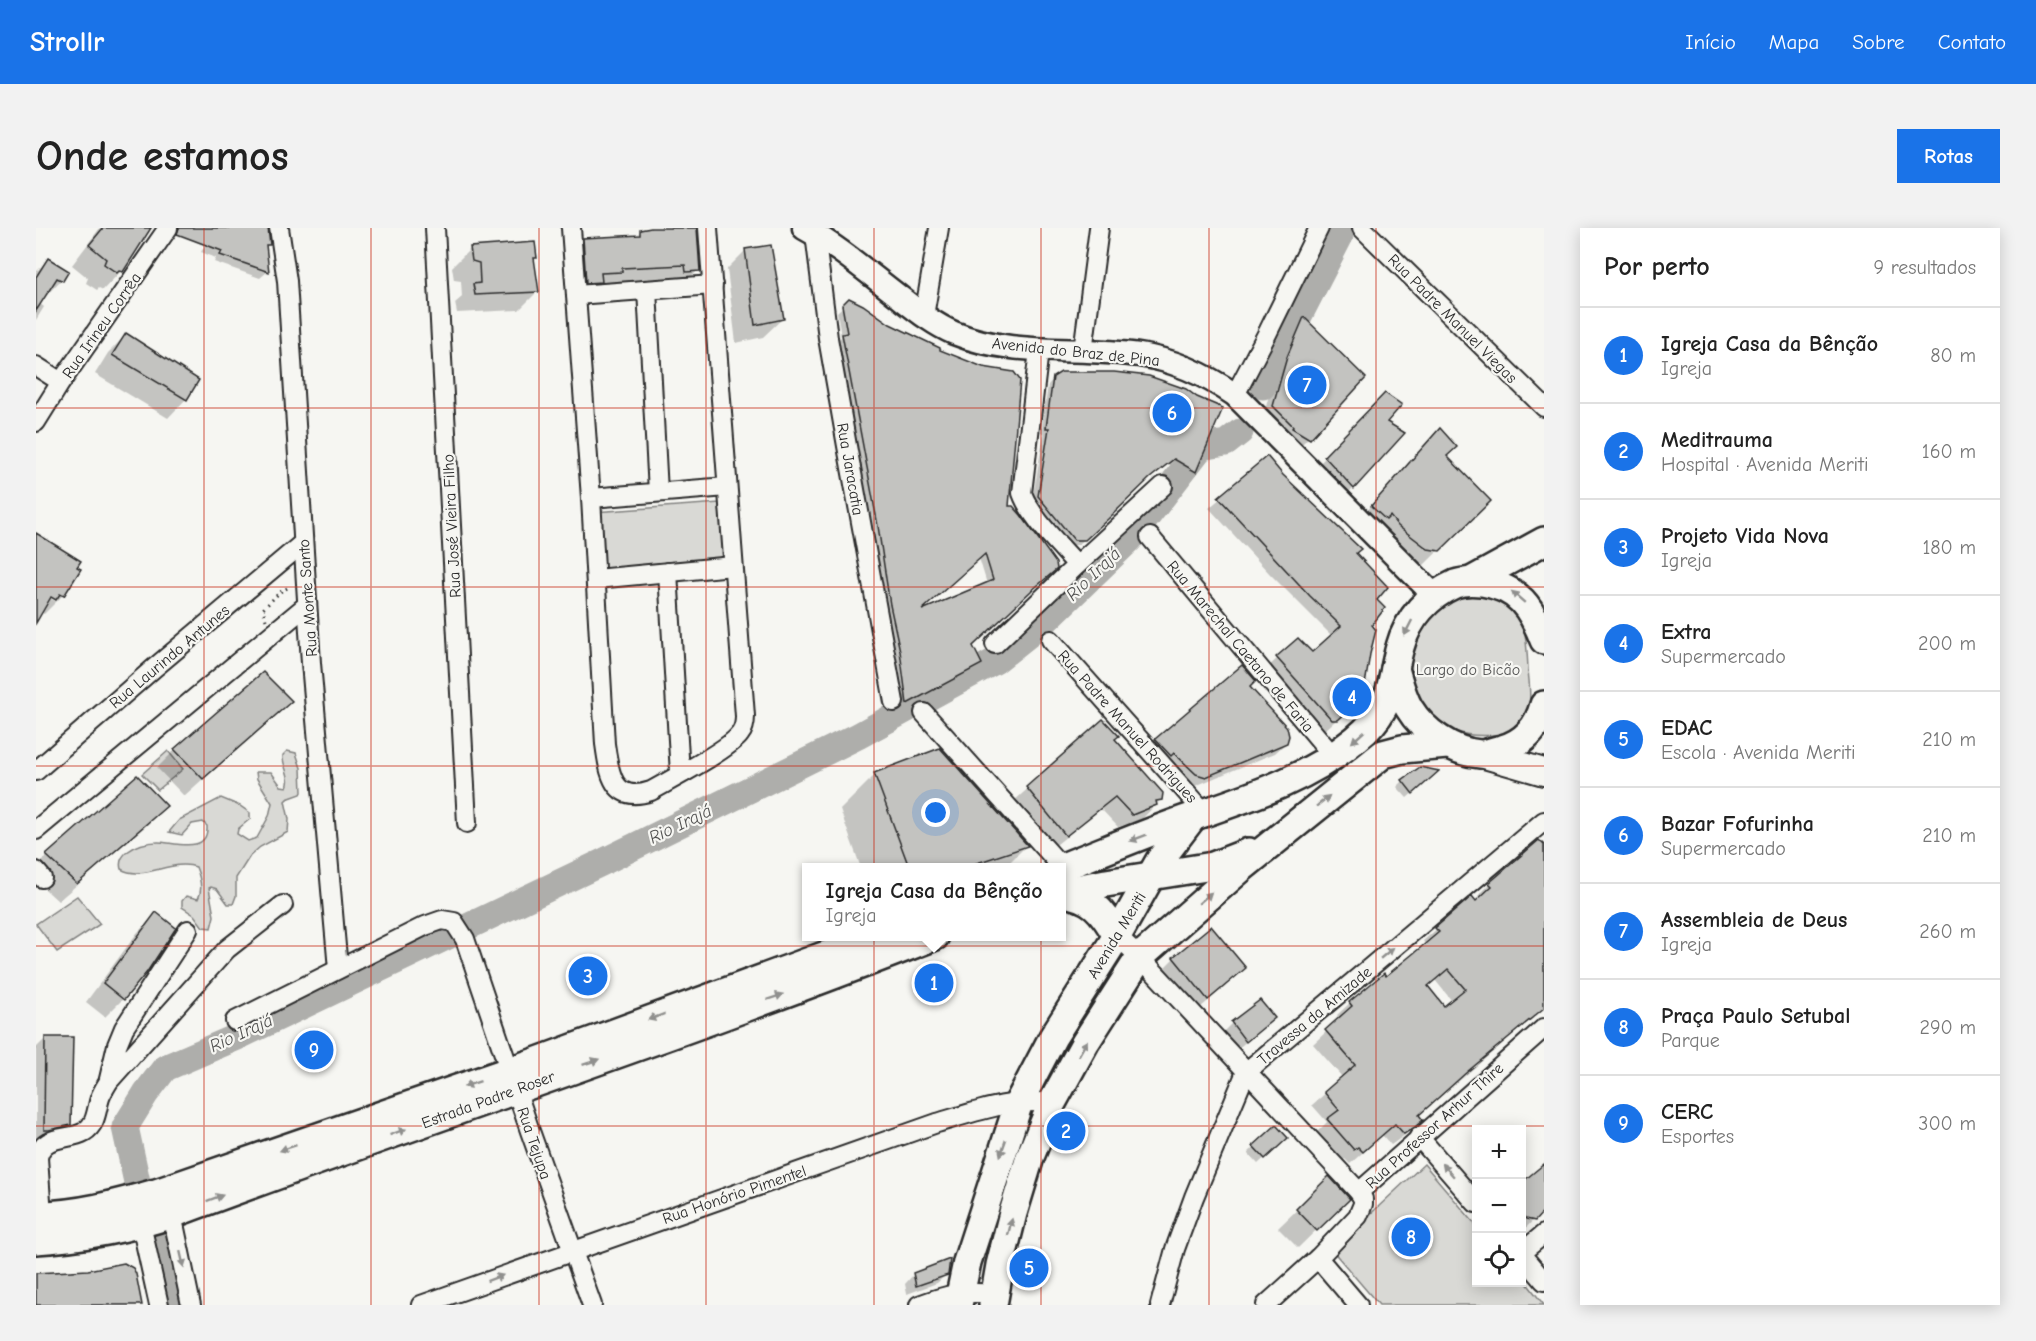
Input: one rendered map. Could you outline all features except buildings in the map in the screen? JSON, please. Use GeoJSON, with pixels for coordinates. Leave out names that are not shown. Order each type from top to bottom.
{"type":"FeatureCollection","features":[{"type":"Feature","properties":{"kind":"main road"},"geometry":{"type":"LineString","coordinates":[[1471,581],[1544,541]]}},
{"type":"Feature","properties":{"kind":"main road"},"geometry":{"type":"LineString","coordinates":[[1066,878],[1199,815],[1297,778],[1357,738],[1383,708],[1399,647],[1407,627],[1417,612],[1434,595],[1456,583],[1471,581],[1497,585],[1514,592],[1537,622],[1544,640]]}},
{"type":"Feature","properties":{"kind":"main road"},"geometry":{"type":"LineString","coordinates":[[1395,669],[1409,708],[1421,723],[1447,745],[1544,772]]}},
{"type":"Feature","properties":{"kind":"main road"},"geometry":{"type":"LineString","coordinates":[[1480,754],[1514,746],[1524,739],[1534,729],[1544,705]]}},
{"type":"Feature","properties":{"kind":"main road","name":"Avenida Meriti"},"geometry":{"type":"LineString","coordinates":[[994,1300],[1013,1213],[1030,1156],[1052,1103],[1085,1043],[1140,957],[1211,893],[1383,754],[1402,749],[1447,745]]}},
{"type":"Feature","properties":{"kind":"main road","name":"Avenida Meriti"},"geometry":{"type":"LineString","coordinates":[[959,1299],[983,1209],[1019,1102],[1053,1037],[1117,936],[1151,876],[1173,842],[1199,815]]}},
{"type":"Feature","properties":{"kind":"main road"},"geometry":{"type":"LineString","coordinates":[[1066,880],[1151,876],[1213,866],[1234,859],[1277,838]]}},
{"type":"Feature","properties":{"kind":"main road"},"geometry":{"type":"LineString","coordinates":[[1066,885],[1074,894],[1089,900],[1100,911],[1117,936]]}},
{"type":"Feature","properties":{"kind":"main road","name":"Estrada Padre Roser"},"geometry":{"type":"LineString","coordinates":[[38,1223],[88,1235],[141,1224],[172,1214],[865,941]]}},
{"type":"Feature","properties":{"kind":"main road","name":"Estrada Padre Roser"},"geometry":{"type":"LineString","coordinates":[[38,1223],[62,1214],[116,1205],[156,1193],[513,1080],[826,979],[922,941]]}},
{"type":"Feature","properties":{"kind":"street","name":"Rua Irineu Corrêa"},"geometry":{"type":"LineString","coordinates":[[36,423],[61,382],[168,228]]}},
{"type":"Feature","properties":{"kind":"street","name":"Rua Monte Santo"},"geometry":{"type":"LineString","coordinates":[[279,228],[286,281],[307,605],[338,969]]}},
{"type":"Feature","properties":{"kind":"street","name":"Rua José Vieira Filho"},"geometry":{"type":"LineString","coordinates":[[435,228],[466,823]]}},
{"type":"Feature","properties":{"kind":"street"},"geometry":{"type":"LineString","coordinates":[[571,228],[591,498],[605,744],[612,779],[618,788],[624,793],[641,794],[651,791],[735,741],[744,727],[708,228]]}},
{"type":"Feature","properties":{"kind":"street"},"geometry":{"type":"LineString","coordinates":[[924,316],[939,228]]}},
{"type":"Feature","properties":{"kind":"street"},"geometry":{"type":"LineString","coordinates":[[1083,351],[1099,228]]}},
{"type":"Feature","properties":{"kind":"street"},"geometry":{"type":"LineString","coordinates":[[1235,395],[1268,334],[1319,228]]}},
{"type":"Feature","properties":{"kind":"street","name":"Rua Padre Manuel Viegas"},"geometry":{"type":"LineString","coordinates":[[1362,228],[1544,407]]}},
{"type":"Feature","properties":{"kind":"street","name":"Avenida do Braz de Pina"},"geometry":{"type":"LineString","coordinates":[[810,231],[924,316],[953,333],[1015,348],[1141,355],[1192,369],[1214,381],[1235,395],[1434,595]]}},
{"type":"Feature","properties":{"kind":"street","name":"Rua Jaracatia"},"geometry":{"type":"LineString","coordinates":[[810,231],[894,702]]}},
{"type":"Feature","properties":{"kind":"street"},"geometry":{"type":"LineString","coordinates":[[576,295],[713,285]]}},
{"type":"Feature","properties":{"kind":"street"},"geometry":{"type":"LineString","coordinates":[[647,290],[658,492]]}},
{"type":"Feature","properties":{"kind":"street"},"geometry":{"type":"LineString","coordinates":[[1039,350],[1022,493],[1025,502],[1077,565]]}},
{"type":"Feature","properties":{"kind":"street"},"geometry":{"type":"LineString","coordinates":[[36,366],[61,382]]}},
{"type":"Feature","properties":{"kind":"street"},"geometry":{"type":"LineString","coordinates":[[995,644],[1163,486]]}},
{"type":"Feature","properties":{"kind":"street"},"geometry":{"type":"LineString","coordinates":[[591,498],[727,487]]}},
{"type":"Feature","properties":{"kind":"street","name":"Rua Marechal Caetano de Faria"},"geometry":{"type":"LineString","coordinates":[[1150,537],[1333,756]]}},
{"type":"Feature","properties":{"kind":"street","name":"Rua Laurindo Antunes"},"geometry":{"type":"LineString","coordinates":[[36,771],[303,543]]}},
{"type":"Feature","properties":{"kind":"street"},"geometry":{"type":"LineString","coordinates":[[596,579],[733,566]]}},
{"type":"Feature","properties":{"kind":"street"},"geometry":{"type":"LineString","coordinates":[[668,572],[680,774]]}},
{"type":"Feature","properties":{"kind":"street"},"geometry":{"type":"LineString","coordinates":[[36,830],[307,605]]}},
{"type":"Feature","properties":{"kind":"street","name":"Rua Padre Manuel Rodrigues"},"geometry":{"type":"LineString","coordinates":[[1051,640],[1199,815]]}},
{"type":"Feature","properties":{"kind":"street"},"geometry":{"type":"LineString","coordinates":[[924,713],[1047,863]]}},
{"type":"Feature","properties":{"kind":"street","name":"Travessa da Amizade"},"geometry":{"type":"LineString","coordinates":[[1160,1305],[1175,1250],[1194,1197],[1246,1072],[1544,821]]}},
{"type":"Feature","properties":{"kind":"street"},"geometry":{"type":"LineString","coordinates":[[38,1223],[37,1158],[39,1150],[51,1140],[83,1132],[91,1127],[97,1114],[100,1096],[109,1081],[226,949],[283,905]]}},
{"type":"Feature","properties":{"kind":"street","name":"Rua Tejupa"},"geometry":{"type":"LineString","coordinates":[[235,1022],[413,932],[442,920],[454,922],[462,933],[592,1305]]}},
{"type":"Feature","properties":{"kind":"street"},"geometry":{"type":"LineString","coordinates":[[109,1081],[117,1045],[124,1028],[188,930]]}},
{"type":"Feature","properties":{"kind":"street"},"geometry":{"type":"LineString","coordinates":[[1117,936],[1140,957],[1359,1192]]}},
{"type":"Feature","properties":{"kind":"street","name":"Rua Professor Arhur Thire"},"geometry":{"type":"LineString","coordinates":[[1266,1305],[1318,1258],[1361,1210],[1363,1199],[1359,1192],[1544,1028]]}},
{"type":"Feature","properties":{"kind":"street","name":"Rua Honório Pimentel"},"geometry":{"type":"LineString","coordinates":[[421,1305],[938,1123],[1019,1102],[1052,1103]]}},
{"type":"Feature","properties":{"kind":"street"},"geometry":{"type":"LineString","coordinates":[[1419,1137],[1472,1198]]}},
{"type":"Feature","properties":{"kind":"street"},"geometry":{"type":"LineString","coordinates":[[172,1214],[191,1305]]}},
{"type":"Feature","properties":{"kind":"street"},"geometry":{"type":"LineString","coordinates":[[141,1224],[159,1305]]}},
{"type":"Feature","properties":{"kind":"street"},"geometry":{"type":"LineString","coordinates":[[1526,1250],[1544,1234]]}},
{"type":"Feature","properties":{"kind":"street"},"geometry":{"type":"LineString","coordinates":[[1318,1258],[1358,1305]]}},
{"type":"Feature","properties":{"kind":"street"},"geometry":{"type":"LineString","coordinates":[[1526,1260],[1544,1281]]}},
{"type":"Feature","properties":{"kind":"street"},"geometry":{"type":"LineString","coordinates":[[919,1305],[959,1299],[971,1291],[994,1300]]}},
{"type":"Feature","properties":{"kind":"green space"},"geometry":{"type":"Polygon","coordinates":[[[720,503],[724,564],[598,572],[594,512],[720,503]]]}},
{"type":"Feature","properties":{"kind":"green space","name":"Largo do Bicão"},"geometry":{"type":"Polygon","coordinates":[[[1470,591],[1510,601],[1520,619],[1527,645],[1530,699],[1526,717],[1512,730],[1490,735],[1456,732],[1435,720],[1417,700],[1409,675],[1412,649],[1429,622],[1441,609],[1470,591]]]}},
{"type":"Feature","properties":{"kind":"green space"},"geometry":{"type":"Polygon","coordinates":[[[168,751],[183,769],[158,790],[142,774],[168,751]]]}},
{"type":"Feature","properties":{"kind":"green space"},"geometry":{"type":"Polygon","coordinates":[[[287,751],[296,753],[301,768],[302,792],[285,801],[289,819],[288,832],[260,847],[250,856],[236,878],[236,896],[233,904],[228,904],[217,889],[209,888],[214,916],[211,928],[203,927],[194,915],[182,907],[182,901],[186,896],[198,899],[200,895],[199,875],[196,867],[177,865],[139,873],[121,869],[120,862],[123,856],[141,844],[158,842],[189,845],[202,841],[206,835],[207,826],[203,822],[192,824],[182,835],[169,832],[179,820],[221,798],[250,813],[250,819],[238,829],[237,834],[248,841],[257,838],[269,816],[272,803],[257,779],[256,772],[271,772],[281,786],[287,787],[288,779],[283,755],[287,751]]]}},
{"type":"Feature","properties":{"kind":"green space"},"geometry":{"type":"Polygon","coordinates":[[[77,896],[100,924],[57,952],[36,924],[77,896]]]}},
{"type":"Feature","properties":{"kind":"green space"},"geometry":{"type":"Polygon","coordinates":[[[1424,1164],[1472,1220],[1472,1287],[1526,1287],[1526,1282],[1544,1305],[1379,1305],[1332,1250],[1424,1164]]]}},
{"type":"Feature","properties":{"kind":"waterway","name":"Rio Irajá"},"geometry":{"type":"LineString","coordinates":[[1263,386],[1344,228]]}},
{"type":"Feature","properties":{"kind":"waterway","name":"Rio Irajá"},"geometry":{"type":"LineString","coordinates":[[137,1182],[125,1127],[165,1068],[237,1037],[601,863],[858,736],[995,661],[1043,623],[1130,539],[1201,447],[1226,443],[1240,432]]}},
{"type":"Feature","properties":{"kind":"waterway","name":"Rio Irajá"},"geometry":{"type":"LineString","coordinates":[[161,1244],[173,1305]]}},
{"type":"Feature","properties":{"kind":"place","name":"Assembleia de Deus"},"geometry":{"type":"Point","coordinates":[1307,385]}},
{"type":"Feature","properties":{"kind":"place","name":"Bazar Fofurinha"},"geometry":{"type":"Point","coordinates":[1172,413]}},
{"type":"Feature","properties":{"kind":"place","name":"Extra"},"geometry":{"type":"Point","coordinates":[1352,697]}},
{"type":"Feature","properties":{"kind":"place","name":"Projeto Vida Nova"},"geometry":{"type":"Point","coordinates":[588,976]}},
{"type":"Feature","properties":{"kind":"place","name":"Igreja Casa da Bênção"},"geometry":{"type":"Point","coordinates":[934,983]}},
{"type":"Feature","properties":{"kind":"place","name":"CERC"},"geometry":{"type":"Point","coordinates":[314,1050]}},
{"type":"Feature","properties":{"kind":"place","name":"Meditrauma"},"geometry":{"type":"Point","coordinates":[1066,1131]}},
{"type":"Feature","properties":{"kind":"place","name":"Praça Paulo Setubal"},"geometry":{"type":"Point","coordinates":[1411,1237]}},
{"type":"Feature","properties":{"kind":"place","name":"EDAC"},"geometry":{"type":"Point","coordinates":[1029,1268]}}]}
